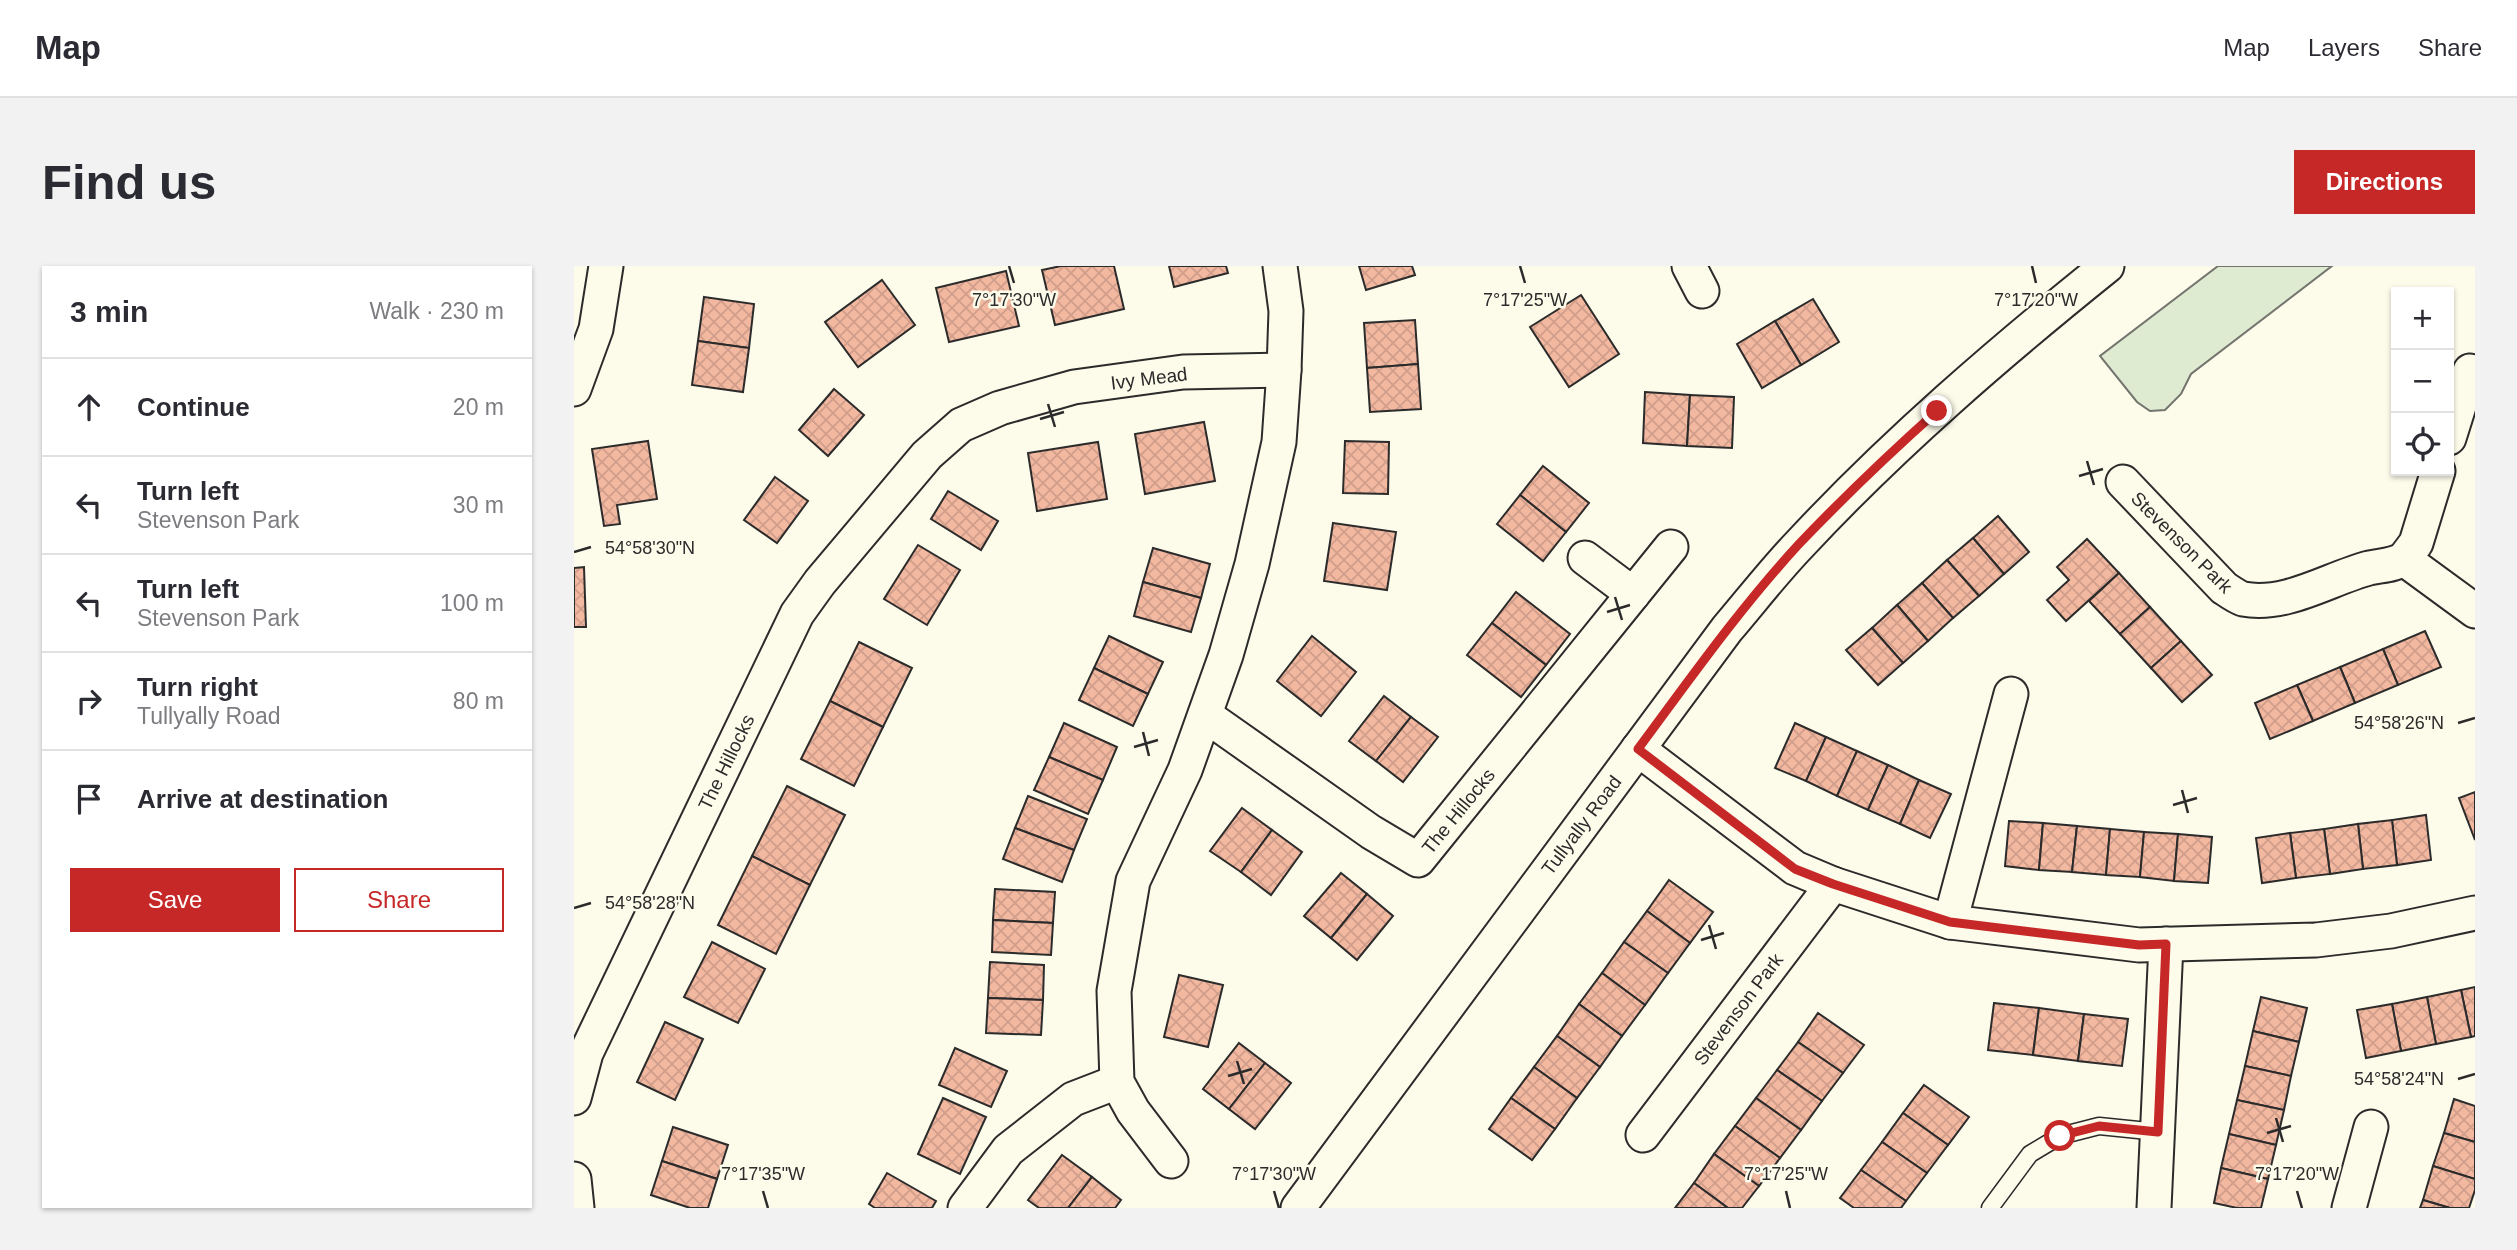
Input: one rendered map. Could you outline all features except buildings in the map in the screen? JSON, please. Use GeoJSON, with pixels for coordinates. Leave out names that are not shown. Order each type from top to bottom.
{"type":"FeatureCollection","features":[{"type":"Feature","properties":{"kind":"street"},"geometry":{"type":"LineString","coordinates":[[574,389],[596,329],[606,266]]}},
{"type":"Feature","properties":{"kind":"street"},"geometry":{"type":"LineString","coordinates":[[1171,1161],[1133,1111],[1117,1082],[1114,990],[1133,881],[1185,770],[1226,655],[1252,564],[1279,442],[1286,311],[1280,266]]}},
{"type":"Feature","properties":{"kind":"street","name":"Tullyally Road"},"geometry":{"type":"LineString","coordinates":[[1298,1208],[1727,629],[1799,545],[1894,450],[2012,343],[2108,266]]}},
{"type":"Feature","properties":{"kind":"street","name":"Ivy Mead"},"geometry":{"type":"LineString","coordinates":[[927,455],[961,425],[1000,408],[1074,387],[1182,372],[1284,370]]}},
{"type":"Feature","properties":{"kind":"street"},"geometry":{"type":"LineString","coordinates":[[2454,422],[2470,372]]}},
{"type":"Feature","properties":{"kind":"street","name":"The Hillocks"},"geometry":{"type":"LineString","coordinates":[[574,1098],[586,1053],[797,614],[820,582],[927,455]]}},
{"type":"Feature","properties":{"kind":"street"},"geometry":{"type":"LineString","coordinates":[[2436,476],[2416,542],[2404,559],[2475,611]]}},
{"type":"Feature","properties":{"kind":"street","name":"Stevenson Park"},"geometry":{"type":"LineString","coordinates":[[2123,482],[2224,588],[2241,598],[2264,600],[2289,596],[2370,568],[2393,566],[2404,559]]}},
{"type":"Feature","properties":{"kind":"street","name":"The Hillocks"},"geometry":{"type":"LineString","coordinates":[[1205,715],[1371,832],[1419,860],[1671,548]]}},
{"type":"Feature","properties":{"kind":"street"},"geometry":{"type":"LineString","coordinates":[[1585,558],[1633,594]]}},
{"type":"Feature","properties":{"kind":"street"},"geometry":{"type":"LineString","coordinates":[[1950,922],[2011,694]]}},
{"type":"Feature","properties":{"kind":"street"},"geometry":{"type":"LineString","coordinates":[[1638,749],[1795,869],[1950,922],[2126,944],[2166,944],[2316,940],[2391,931],[2475,913]]}},
{"type":"Feature","properties":{"kind":"street","name":"Stevenson Park"},"geometry":{"type":"LineString","coordinates":[[1643,1135],[1833,884]]}},
{"type":"Feature","properties":{"kind":"street"},"geometry":{"type":"LineString","coordinates":[[2154,1208],[2166,944]]}},
{"type":"Feature","properties":{"kind":"street"},"geometry":{"type":"LineString","coordinates":[[965,1208],[1008,1150],[1073,1099],[1117,1082]]}},
{"type":"Feature","properties":{"kind":"street"},"geometry":{"type":"LineString","coordinates":[[2349,1208],[2371,1127]]}},
{"type":"Feature","properties":{"kind":"street"},"geometry":{"type":"LineString","coordinates":[[574,1179],[577,1208]]}},
{"type":"Feature","properties":{"kind":"lane"},"geometry":{"type":"LineString","coordinates":[[1990,1208],[2030,1154],[2060,1136],[2099,1126],[2158,1132]]}},
{"type":"Feature","properties":{"kind":"green space"},"geometry":{"type":"Polygon","coordinates":[[[2218,266],[2332,266],[2191,374],[2181,394],[2165,410],[2150,411],[2137,402],[2100,356],[2218,266]]]}},
{"type":"Feature","properties":{"kind":"route"},"geometry":{"type":"LineString","coordinates":[[1937,411],[1799,545],[1727,629],[1638,749],[1795,869],[1833,884],[1950,922],[2139,945],[2166,944],[2158,1132],[2099,1126],[2060,1136]]}}]}
